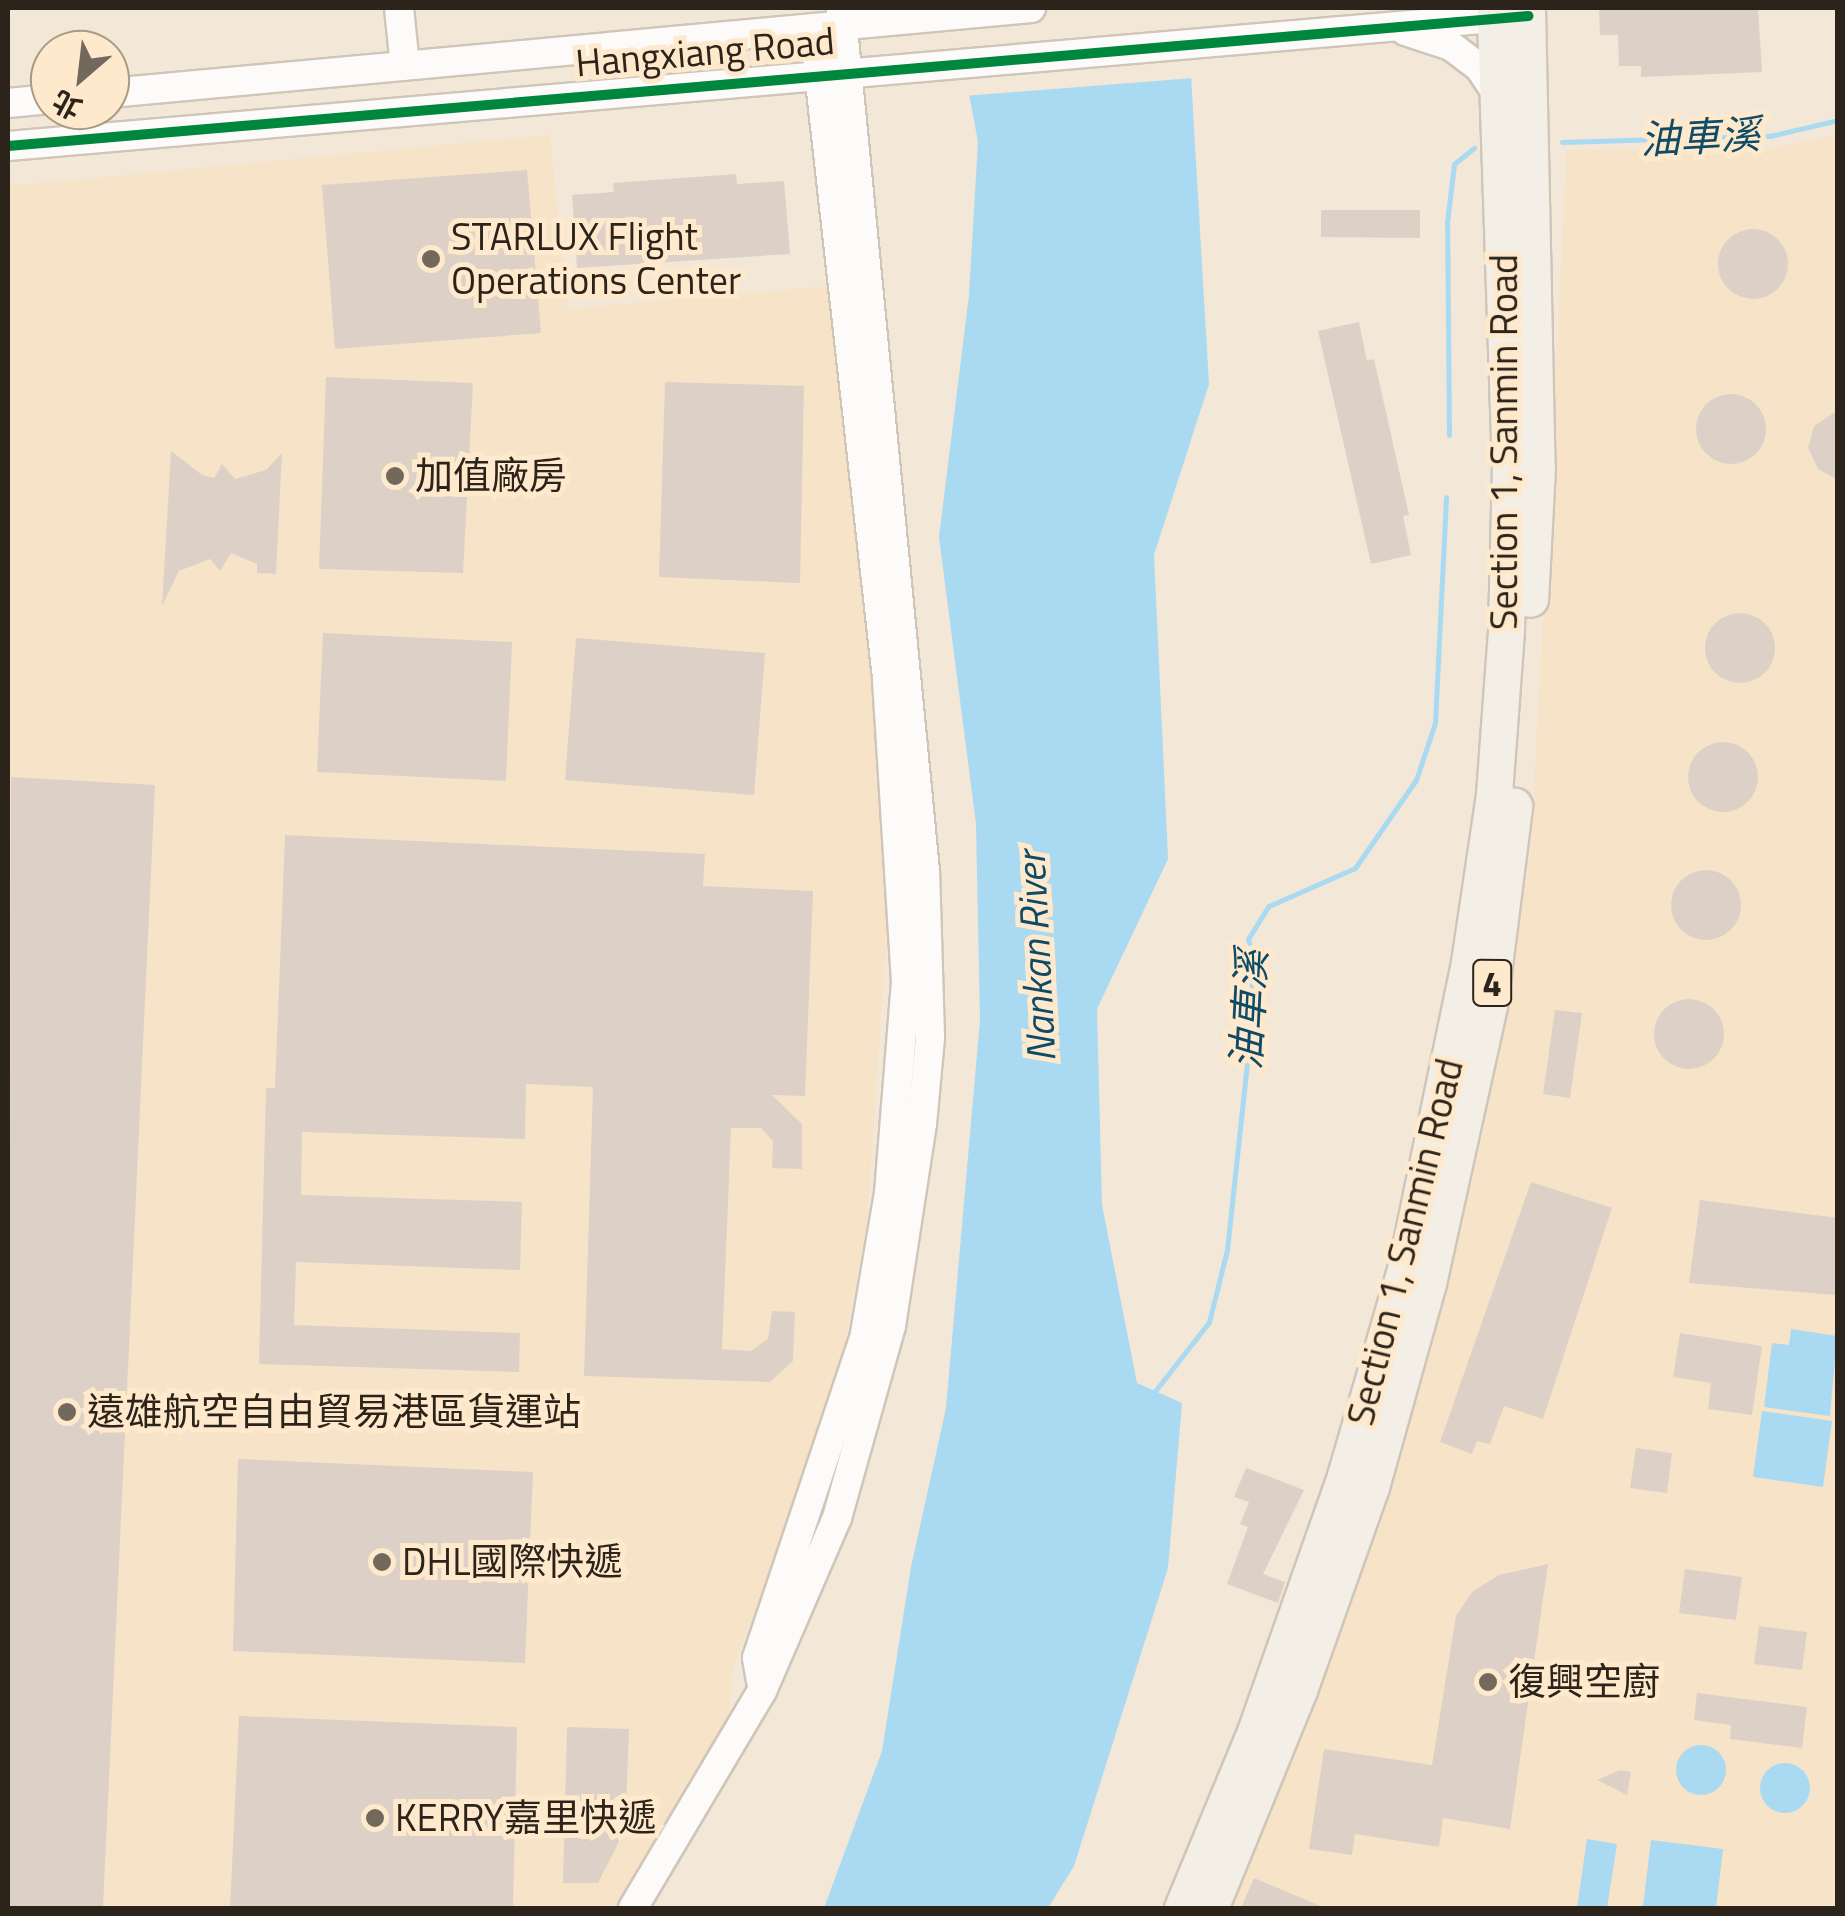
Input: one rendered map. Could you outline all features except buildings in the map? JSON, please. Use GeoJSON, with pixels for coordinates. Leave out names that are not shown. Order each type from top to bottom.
{"type":"FeatureCollection","features":[{"type":"Feature","properties":{"kind":"main road","name":"Section 1, Sanmin Road"},"geometry":{"type":"LineString","coordinates":[[1182,1908],[1256,1730],[1355,1442],[1429,1173],[1469,962],[1494,794],[1506,630],[1510,470],[1499,97],[1511,12]]}},
{"type":"Feature","properties":{"kind":"main road","name":"Section 1, Sanmin Road"},"geometry":{"type":"LineString","coordinates":[[1210,1908],[1299,1690],[1371,1487],[1428,1283],[1489,1005],[1526,688],[1537,467],[1511,12]]}},
{"type":"Feature","properties":{"kind":"street"},"geometry":{"type":"LineString","coordinates":[[398,8],[405,66]]}},
{"type":"Feature","properties":{"kind":"street","name":"Hangxiang Road"},"geometry":{"type":"LineString","coordinates":[[130,91],[840,22],[1031,8]]}},
{"type":"Feature","properties":{"kind":"street","name":"Hangxiang Road"},"geometry":{"type":"LineString","coordinates":[[8,146],[844,70],[1379,27],[1511,12]]}},
{"type":"Feature","properties":{"kind":"street"},"geometry":{"type":"LineString","coordinates":[[633,1908],[762,1691],[757,1658],[864,1339],[889,1192],[906,982],[840,22]]}},
{"type":"Feature","properties":{"kind":"street"},"geometry":{"type":"LineString","coordinates":[[1379,27],[1452,46],[1480,66],[1499,97]]}},
{"type":"Feature","properties":{"kind":"shaded area"},"geometry":{"type":"Polygon","coordinates":[[[550,135],[567,309],[830,286],[873,677],[888,912],[867,1222],[835,1397],[733,1669],[728,1723],[619,1908],[8,1908],[8,186],[550,135]]]}},
{"type":"Feature","properties":{"kind":"shaded area"},"geometry":{"type":"Polygon","coordinates":[[[1837,135],[1837,1908],[1225,1908],[1391,1495],[1485,1126],[1531,851],[1567,150],[1773,148],[1837,135]]]}},
{"type":"Feature","properties":{"kind":"water","name":"Nankan River"},"geometry":{"type":"Polygon","coordinates":[[[953,8],[1187,8],[1209,384],[1154,555],[1168,859],[1097,1009],[1102,1205],[1137,1383],[1182,1403],[1168,1568],[1074,1866],[1048,1908],[824,1908],[882,1751],[911,1567],[946,1408],[980,1020],[976,824],[939,537],[969,295],[978,142],[953,8]]]}},
{"type":"Feature","properties":{"kind":"water"},"geometry":{"type":"Polygon","coordinates":[[[1791,1329],[1837,1336],[1830,1416],[1764,1407],[1772,1343],[1789,1345],[1791,1329]]]}},
{"type":"Feature","properties":{"kind":"water"},"geometry":{"type":"Polygon","coordinates":[[[1762,1411],[1832,1421],[1823,1487],[1753,1477],[1762,1411]]]}},
{"type":"Feature","properties":{"kind":"water"},"geometry":{"type":"Polygon","coordinates":[[[1701,1745],[1719,1752],[1726,1770],[1719,1788],[1701,1795],[1683,1788],[1676,1770],[1683,1752],[1701,1745]]]}},
{"type":"Feature","properties":{"kind":"water"},"geometry":{"type":"Polygon","coordinates":[[[1785,1763],[1803,1770],[1810,1788],[1803,1806],[1785,1813],[1767,1806],[1760,1788],[1767,1770],[1785,1763]]]}},
{"type":"Feature","properties":{"kind":"water"},"geometry":{"type":"Polygon","coordinates":[[[1587,1839],[1617,1844],[1607,1908],[1577,1908],[1587,1839]]]}},
{"type":"Feature","properties":{"kind":"water"},"geometry":{"type":"Polygon","coordinates":[[[1651,1840],[1723,1849],[1716,1908],[1643,1906],[1651,1840]]]}},
{"type":"Feature","properties":{"kind":"pier"},"geometry":{"type":"Polygon","coordinates":[[[948,8],[1192,8],[1194,78],[964,96],[948,8]]]}},
{"type":"Feature","properties":{"kind":"waterway","name":"油車溪"},"geometry":{"type":"LineString","coordinates":[[1562,142],[1770,136],[1838,120]]}},
{"type":"Feature","properties":{"kind":"waterway","name":"油車溪"},"geometry":{"type":"LineString","coordinates":[[1449,435],[1447,223],[1454,164],[1474,148]]}},
{"type":"Feature","properties":{"kind":"waterway","name":"油車溪"},"geometry":{"type":"LineString","coordinates":[[1152,1395],[1209,1322],[1227,1250],[1247,1062],[1253,966],[1248,939],[1269,906],[1355,868],[1416,780],[1435,723],[1446,497]]}},
{"type":"Feature","properties":{"kind":"cycle path"},"geometry":{"type":"LineString","coordinates":[[8,146],[1528,16]]}},
{"type":"Feature","properties":{"kind":"place","name":"STARLUX Flight Operations Center"},"geometry":{"type":"Point","coordinates":[431,259]}},
{"type":"Feature","properties":{"kind":"place","name":"加值廠房"},"geometry":{"type":"Point","coordinates":[395,476]}},
{"type":"Feature","properties":{"kind":"place","name":"遠雄航空自由貿易港區貨運站"},"geometry":{"type":"Point","coordinates":[67,1412]}},
{"type":"Feature","properties":{"kind":"place","name":"DHL國際快遞"},"geometry":{"type":"Point","coordinates":[382,1562]}},
{"type":"Feature","properties":{"kind":"place","name":"復興空廚"},"geometry":{"type":"Point","coordinates":[1488,1682]}},
{"type":"Feature","properties":{"kind":"place","name":"KERRY嘉里快遞"},"geometry":{"type":"Point","coordinates":[375,1818]}}]}
